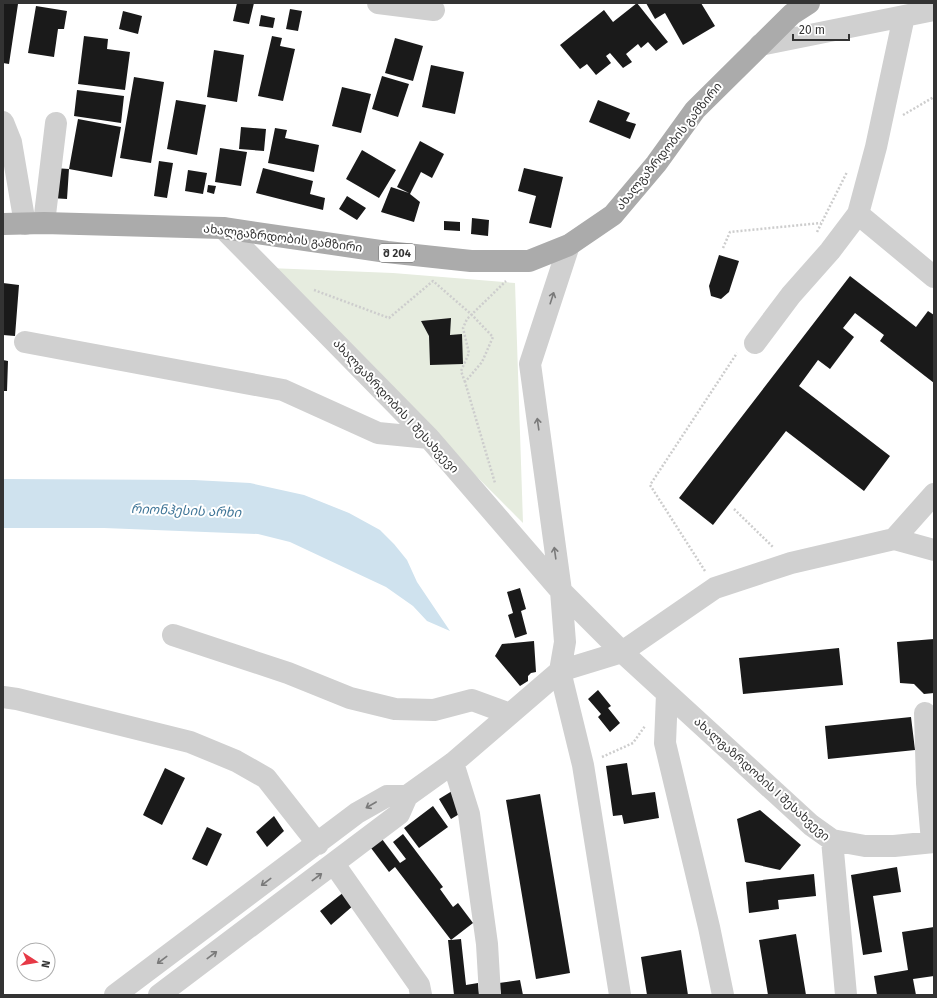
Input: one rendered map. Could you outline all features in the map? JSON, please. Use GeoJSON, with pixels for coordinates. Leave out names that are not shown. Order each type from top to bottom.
{"type":"FeatureCollection","features":[{"type":"Feature","properties":{"kind":"main road","name":"ახალგაზრდობის გამზირი"},"geometry":{"type":"LineString","coordinates":[[3,224],[35,223],[223,228],[387,252],[471,261],[529,261],[569,245],[613,214],[656,164],[695,110],[792,14],[809,3]]}},
{"type":"Feature","properties":{"kind":"street"},"geometry":{"type":"LineString","coordinates":[[378,3],[434,10]]}},
{"type":"Feature","properties":{"kind":"street"},"geometry":{"type":"LineString","coordinates":[[760,45],[934,10]]}},
{"type":"Feature","properties":{"kind":"street"},"geometry":{"type":"LineString","coordinates":[[756,343],[791,295],[830,251],[858,214],[876,147],[904,16]]}},
{"type":"Feature","properties":{"kind":"street"},"geometry":{"type":"LineString","coordinates":[[3,122],[35,223]]}},
{"type":"Feature","properties":{"kind":"street"},"geometry":{"type":"LineString","coordinates":[[35,223],[56,123]]}},
{"type":"Feature","properties":{"kind":"street"},"geometry":{"type":"LineString","coordinates":[[858,214],[934,277]]}},
{"type":"Feature","properties":{"kind":"street","name":"ახალგაზრდობის I შესახვევი"},"geometry":{"type":"LineString","coordinates":[[223,228],[429,438],[561,591],[622,652],[667,694],[811,825],[832,840],[846,995]]}},
{"type":"Feature","properties":{"kind":"street"},"geometry":{"type":"LineString","coordinates":[[569,245],[530,364],[561,591],[565,642],[560,671],[583,765],[620,995]]}},
{"type":"Feature","properties":{"kind":"street"},"geometry":{"type":"LineString","coordinates":[[25,342],[283,390],[378,433],[429,438]]}},
{"type":"Feature","properties":{"kind":"street"},"geometry":{"type":"LineString","coordinates":[[894,539],[934,494]]}},
{"type":"Feature","properties":{"kind":"street"},"geometry":{"type":"LineString","coordinates":[[159,995],[334,864],[371,833],[399,814],[407,796],[453,762],[560,671],[622,652],[715,588],[791,563],[894,539],[934,550]]}},
{"type":"Feature","properties":{"kind":"street"},"geometry":{"type":"LineString","coordinates":[[174,635],[288,673],[357,700],[396,709],[434,710],[472,700],[510,714]]}},
{"type":"Feature","properties":{"kind":"street"},"geometry":{"type":"LineString","coordinates":[[667,694],[665,743],[709,927],[723,995]]}},
{"type":"Feature","properties":{"kind":"street"},"geometry":{"type":"LineString","coordinates":[[3,697],[17,699],[190,742],[236,761],[266,778],[318,844]]}},
{"type":"Feature","properties":{"kind":"street"},"geometry":{"type":"LineString","coordinates":[[832,840],[865,846],[894,846],[933,842],[927,783],[925,713]]}},
{"type":"Feature","properties":{"kind":"street"},"geometry":{"type":"LineString","coordinates":[[453,762],[469,814],[487,944],[490,995]]}},
{"type":"Feature","properties":{"kind":"street"},"geometry":{"type":"LineString","coordinates":[[115,995],[318,844],[357,813],[387,796],[407,796]]}},
{"type":"Feature","properties":{"kind":"street"},"geometry":{"type":"LineString","coordinates":[[334,864],[419,985],[421,995]]}},
{"type":"Feature","properties":{"kind":"path"},"geometry":{"type":"LineString","coordinates":[[723,248],[730,232],[821,223]]}},
{"type":"Feature","properties":{"kind":"path"},"geometry":{"type":"LineString","coordinates":[[310,288],[389,318],[433,281],[471,314],[493,337],[482,362],[465,382]]}},
{"type":"Feature","properties":{"kind":"path"},"geometry":{"type":"LineString","coordinates":[[488,298],[471,314],[463,328],[469,354],[461,371],[496,487]]}},
{"type":"Feature","properties":{"kind":"path"},"geometry":{"type":"LineString","coordinates":[[734,509],[791,563]]}},
{"type":"Feature","properties":{"kind":"path"},"geometry":{"type":"LineString","coordinates":[[583,765],[633,743],[646,724]]}},
{"type":"Feature","properties":{"kind":"shaded area"},"geometry":{"type":"Polygon","coordinates":[[[269,268],[393,273],[515,283],[523,523],[269,268]]]}},
{"type":"Feature","properties":{"kind":"water","name":"რიონჰესის არხი"},"geometry":{"type":"Polygon","coordinates":[[[3,479],[194,480],[250,483],[304,495],[349,513],[380,530],[407,560],[417,582],[450,631],[427,621],[413,606],[386,587],[290,542],[258,534],[104,528],[3,528],[3,479]]]}},
{"type":"Feature","properties":{"kind":"building"},"geometry":{"type":"Polygon","coordinates":[[[3,3],[18,4],[9,64],[3,63],[3,3]]]}},
{"type":"Feature","properties":{"kind":"building"},"geometry":{"type":"Polygon","coordinates":[[[237,3],[254,3],[249,24],[233,21],[237,3]]]}},
{"type":"Feature","properties":{"kind":"building"},"geometry":{"type":"Polygon","coordinates":[[[637,3],[668,42],[656,51],[648,42],[641,48],[638,44],[626,54],[632,62],[623,68],[610,53],[606,56],[611,63],[596,75],[587,64],[580,69],[560,45],[604,10],[613,22],[637,3]]]}},
{"type":"Feature","properties":{"kind":"building"},"geometry":{"type":"Polygon","coordinates":[[[646,3],[701,3],[715,26],[683,45],[665,13],[655,19],[646,3]]]}},
{"type":"Feature","properties":{"kind":"building"},"geometry":{"type":"Polygon","coordinates":[[[36,6],[67,11],[64,29],[58,29],[54,57],[28,53],[36,6]]]}},
{"type":"Feature","properties":{"kind":"building"},"geometry":{"type":"Polygon","coordinates":[[[290,9],[302,11],[298,31],[286,29],[290,9]]]}},
{"type":"Feature","properties":{"kind":"building"},"geometry":{"type":"Polygon","coordinates":[[[123,11],[142,16],[138,34],[119,29],[123,11]]]}},
{"type":"Feature","properties":{"kind":"building"},"geometry":{"type":"Polygon","coordinates":[[[261,15],[275,18],[273,28],[259,26],[261,15]]]}},
{"type":"Feature","properties":{"kind":"building"},"geometry":{"type":"Polygon","coordinates":[[[84,36],[108,39],[107,49],[130,52],[125,90],[78,84],[84,36]]]}},
{"type":"Feature","properties":{"kind":"building"},"geometry":{"type":"Polygon","coordinates":[[[272,36],[282,38],[280,46],[295,49],[283,101],[258,96],[272,36]]]}},
{"type":"Feature","properties":{"kind":"building"},"geometry":{"type":"Polygon","coordinates":[[[395,38],[423,46],[413,81],[385,73],[395,38]]]}},
{"type":"Feature","properties":{"kind":"building"},"geometry":{"type":"Polygon","coordinates":[[[214,50],[244,55],[237,102],[207,97],[214,50]]]}},
{"type":"Feature","properties":{"kind":"building"},"geometry":{"type":"Polygon","coordinates":[[[431,65],[464,72],[455,114],[422,107],[431,65]]]}},
{"type":"Feature","properties":{"kind":"building"},"geometry":{"type":"Polygon","coordinates":[[[382,76],[409,84],[398,117],[372,109],[382,76]]]}},
{"type":"Feature","properties":{"kind":"building"},"geometry":{"type":"Polygon","coordinates":[[[134,77],[164,82],[151,163],[120,158],[134,77]]]}},
{"type":"Feature","properties":{"kind":"building"},"geometry":{"type":"Polygon","coordinates":[[[342,87],[371,94],[361,133],[332,126],[342,87]]]}},
{"type":"Feature","properties":{"kind":"building"},"geometry":{"type":"Polygon","coordinates":[[[77,90],[124,96],[121,123],[74,116],[77,90]]]}},
{"type":"Feature","properties":{"kind":"building"},"geometry":{"type":"Polygon","coordinates":[[[176,100],[206,105],[197,155],[167,149],[176,100]]]}},
{"type":"Feature","properties":{"kind":"building"},"geometry":{"type":"Polygon","coordinates":[[[598,100],[630,113],[626,121],[636,124],[630,139],[589,122],[598,100]]]}},
{"type":"Feature","properties":{"kind":"building"},"geometry":{"type":"Polygon","coordinates":[[[78,119],[121,127],[112,177],[69,169],[78,119]]]}},
{"type":"Feature","properties":{"kind":"building"},"geometry":{"type":"Polygon","coordinates":[[[241,127],[266,129],[264,151],[239,149],[241,127]]]}},
{"type":"Feature","properties":{"kind":"building"},"geometry":{"type":"Polygon","coordinates":[[[275,128],[287,130],[285,138],[319,145],[314,172],[268,163],[275,128]]]}},
{"type":"Feature","properties":{"kind":"building"},"geometry":{"type":"Polygon","coordinates":[[[420,141],[444,154],[432,178],[421,172],[410,194],[420,202],[414,222],[381,212],[391,187],[409,193],[397,187],[420,141]]]}},
{"type":"Feature","properties":{"kind":"building"},"geometry":{"type":"Polygon","coordinates":[[[220,148],[247,152],[241,186],[215,182],[220,148]]]}},
{"type":"Feature","properties":{"kind":"building"},"geometry":{"type":"Polygon","coordinates":[[[362,150],[396,170],[379,198],[346,179],[362,150]]]}},
{"type":"Feature","properties":{"kind":"building"},"geometry":{"type":"Polygon","coordinates":[[[159,161],[173,163],[167,198],[154,196],[159,161]]]}},
{"type":"Feature","properties":{"kind":"building"},"geometry":{"type":"Polygon","coordinates":[[[54,168],[69,169],[67,199],[51,198],[54,168]]]}},
{"type":"Feature","properties":{"kind":"building"},"geometry":{"type":"Polygon","coordinates":[[[263,168],[313,181],[310,194],[325,198],[323,210],[256,193],[263,168]]]}},
{"type":"Feature","properties":{"kind":"building"},"geometry":{"type":"Polygon","coordinates":[[[524,168],[563,177],[551,228],[529,223],[536,196],[518,191],[524,168]]]}},
{"type":"Feature","properties":{"kind":"building"},"geometry":{"type":"Polygon","coordinates":[[[188,170],[207,173],[203,194],[185,191],[188,170]]]}},
{"type":"Feature","properties":{"kind":"building"},"geometry":{"type":"Polygon","coordinates":[[[208,185],[216,186],[214,194],[207,192],[208,185]]]}},
{"type":"Feature","properties":{"kind":"building"},"geometry":{"type":"Polygon","coordinates":[[[347,196],[366,208],[357,220],[339,209],[347,196]]]}},
{"type":"Feature","properties":{"kind":"building"},"geometry":{"type":"Polygon","coordinates":[[[472,218],[489,220],[488,236],[471,234],[472,218]]]}},
{"type":"Feature","properties":{"kind":"building"},"geometry":{"type":"Polygon","coordinates":[[[444,221],[460,222],[460,231],[444,230],[444,221]]]}},
{"type":"Feature","properties":{"kind":"building"},"geometry":{"type":"Polygon","coordinates":[[[719,255],[739,261],[729,292],[721,299],[711,296],[709,286],[719,255]]]}},
{"type":"Feature","properties":{"kind":"building"},"geometry":{"type":"Polygon","coordinates":[[[850,276],[916,327],[928,311],[934,315],[934,383],[880,341],[884,335],[855,313],[843,328],[854,337],[830,369],[818,360],[799,386],[890,456],[864,491],[786,431],[713,525],[679,498],[850,276]]]}},
{"type":"Feature","properties":{"kind":"building"},"geometry":{"type":"Polygon","coordinates":[[[3,283],[19,285],[15,336],[3,335],[3,283]]]}},
{"type":"Feature","properties":{"kind":"building"},"geometry":{"type":"Polygon","coordinates":[[[451,318],[450,335],[462,334],[463,364],[430,365],[429,336],[421,321],[451,318]]]}},
{"type":"Feature","properties":{"kind":"building"},"geometry":{"type":"Polygon","coordinates":[[[3,360],[8,361],[7,391],[3,391],[3,360]]]}},
{"type":"Feature","properties":{"kind":"building"},"geometry":{"type":"Polygon","coordinates":[[[520,588],[526,609],[521,611],[527,634],[515,638],[508,615],[513,613],[507,592],[520,588]]]}},
{"type":"Feature","properties":{"kind":"building"},"geometry":{"type":"Polygon","coordinates":[[[934,639],[934,693],[924,694],[914,684],[900,683],[897,642],[934,639]]]}},
{"type":"Feature","properties":{"kind":"building"},"geometry":{"type":"Polygon","coordinates":[[[534,641],[536,672],[531,673],[528,676],[528,681],[520,686],[495,656],[502,644],[534,641]]]}},
{"type":"Feature","properties":{"kind":"building"},"geometry":{"type":"Polygon","coordinates":[[[839,648],[843,685],[743,694],[739,658],[839,648]]]}},
{"type":"Feature","properties":{"kind":"building"},"geometry":{"type":"Polygon","coordinates":[[[598,690],[611,706],[608,708],[620,723],[610,732],[598,717],[601,714],[588,699],[598,690]]]}},
{"type":"Feature","properties":{"kind":"building"},"geometry":{"type":"Polygon","coordinates":[[[911,717],[915,750],[828,759],[825,726],[911,717]]]}},
{"type":"Feature","properties":{"kind":"building"},"geometry":{"type":"Polygon","coordinates":[[[627,763],[632,795],[655,792],[659,818],[624,824],[622,815],[613,816],[606,766],[627,763]]]}},
{"type":"Feature","properties":{"kind":"building"},"geometry":{"type":"Polygon","coordinates":[[[165,768],[185,778],[162,825],[143,815],[165,768]]]}},
{"type":"Feature","properties":{"kind":"building"},"geometry":{"type":"Polygon","coordinates":[[[457,788],[466,810],[451,819],[439,799],[457,788]]]}},
{"type":"Feature","properties":{"kind":"building"},"geometry":{"type":"Polygon","coordinates":[[[540,794],[570,973],[536,979],[506,800],[540,794]]]}},
{"type":"Feature","properties":{"kind":"building"},"geometry":{"type":"Polygon","coordinates":[[[433,806],[448,827],[419,848],[404,828],[433,806]]]}},
{"type":"Feature","properties":{"kind":"building"},"geometry":{"type":"Polygon","coordinates":[[[760,810],[801,845],[780,870],[745,862],[737,819],[760,810]]]}},
{"type":"Feature","properties":{"kind":"building"},"geometry":{"type":"Polygon","coordinates":[[[274,816],[284,831],[267,847],[256,832],[274,816]]]}},
{"type":"Feature","properties":{"kind":"building"},"geometry":{"type":"Polygon","coordinates":[[[207,827],[222,834],[207,866],[192,859],[207,827]]]}},
{"type":"Feature","properties":{"kind":"building"},"geometry":{"type":"Polygon","coordinates":[[[403,834],[443,887],[440,889],[453,907],[458,903],[473,923],[451,940],[395,867],[389,872],[368,844],[379,835],[400,863],[406,859],[393,842],[403,834]]]}},
{"type":"Feature","properties":{"kind":"building"},"geometry":{"type":"Polygon","coordinates":[[[897,867],[901,892],[873,896],[882,952],[863,955],[851,875],[897,867]]]}},
{"type":"Feature","properties":{"kind":"building"},"geometry":{"type":"Polygon","coordinates":[[[814,874],[816,896],[778,900],[779,909],[749,913],[746,882],[814,874]]]}},
{"type":"Feature","properties":{"kind":"building"},"geometry":{"type":"Polygon","coordinates":[[[344,892],[354,905],[331,925],[320,911],[344,892]]]}},
{"type":"Feature","properties":{"kind":"building"},"geometry":{"type":"Polygon","coordinates":[[[934,927],[934,976],[913,979],[916,995],[877,995],[874,976],[908,970],[902,932],[934,927]]]}},
{"type":"Feature","properties":{"kind":"building"},"geometry":{"type":"Polygon","coordinates":[[[796,934],[806,995],[768,995],[759,940],[796,934]]]}},
{"type":"Feature","properties":{"kind":"building"},"geometry":{"type":"Polygon","coordinates":[[[461,939],[466,985],[478,983],[479,995],[454,995],[448,940],[461,939]]]}},
{"type":"Feature","properties":{"kind":"building"},"geometry":{"type":"Polygon","coordinates":[[[681,950],[688,995],[647,995],[641,957],[681,950]]]}},
{"type":"Feature","properties":{"kind":"building"},"geometry":{"type":"Polygon","coordinates":[[[520,980],[523,995],[501,995],[499,983],[520,980]]]}}]}
